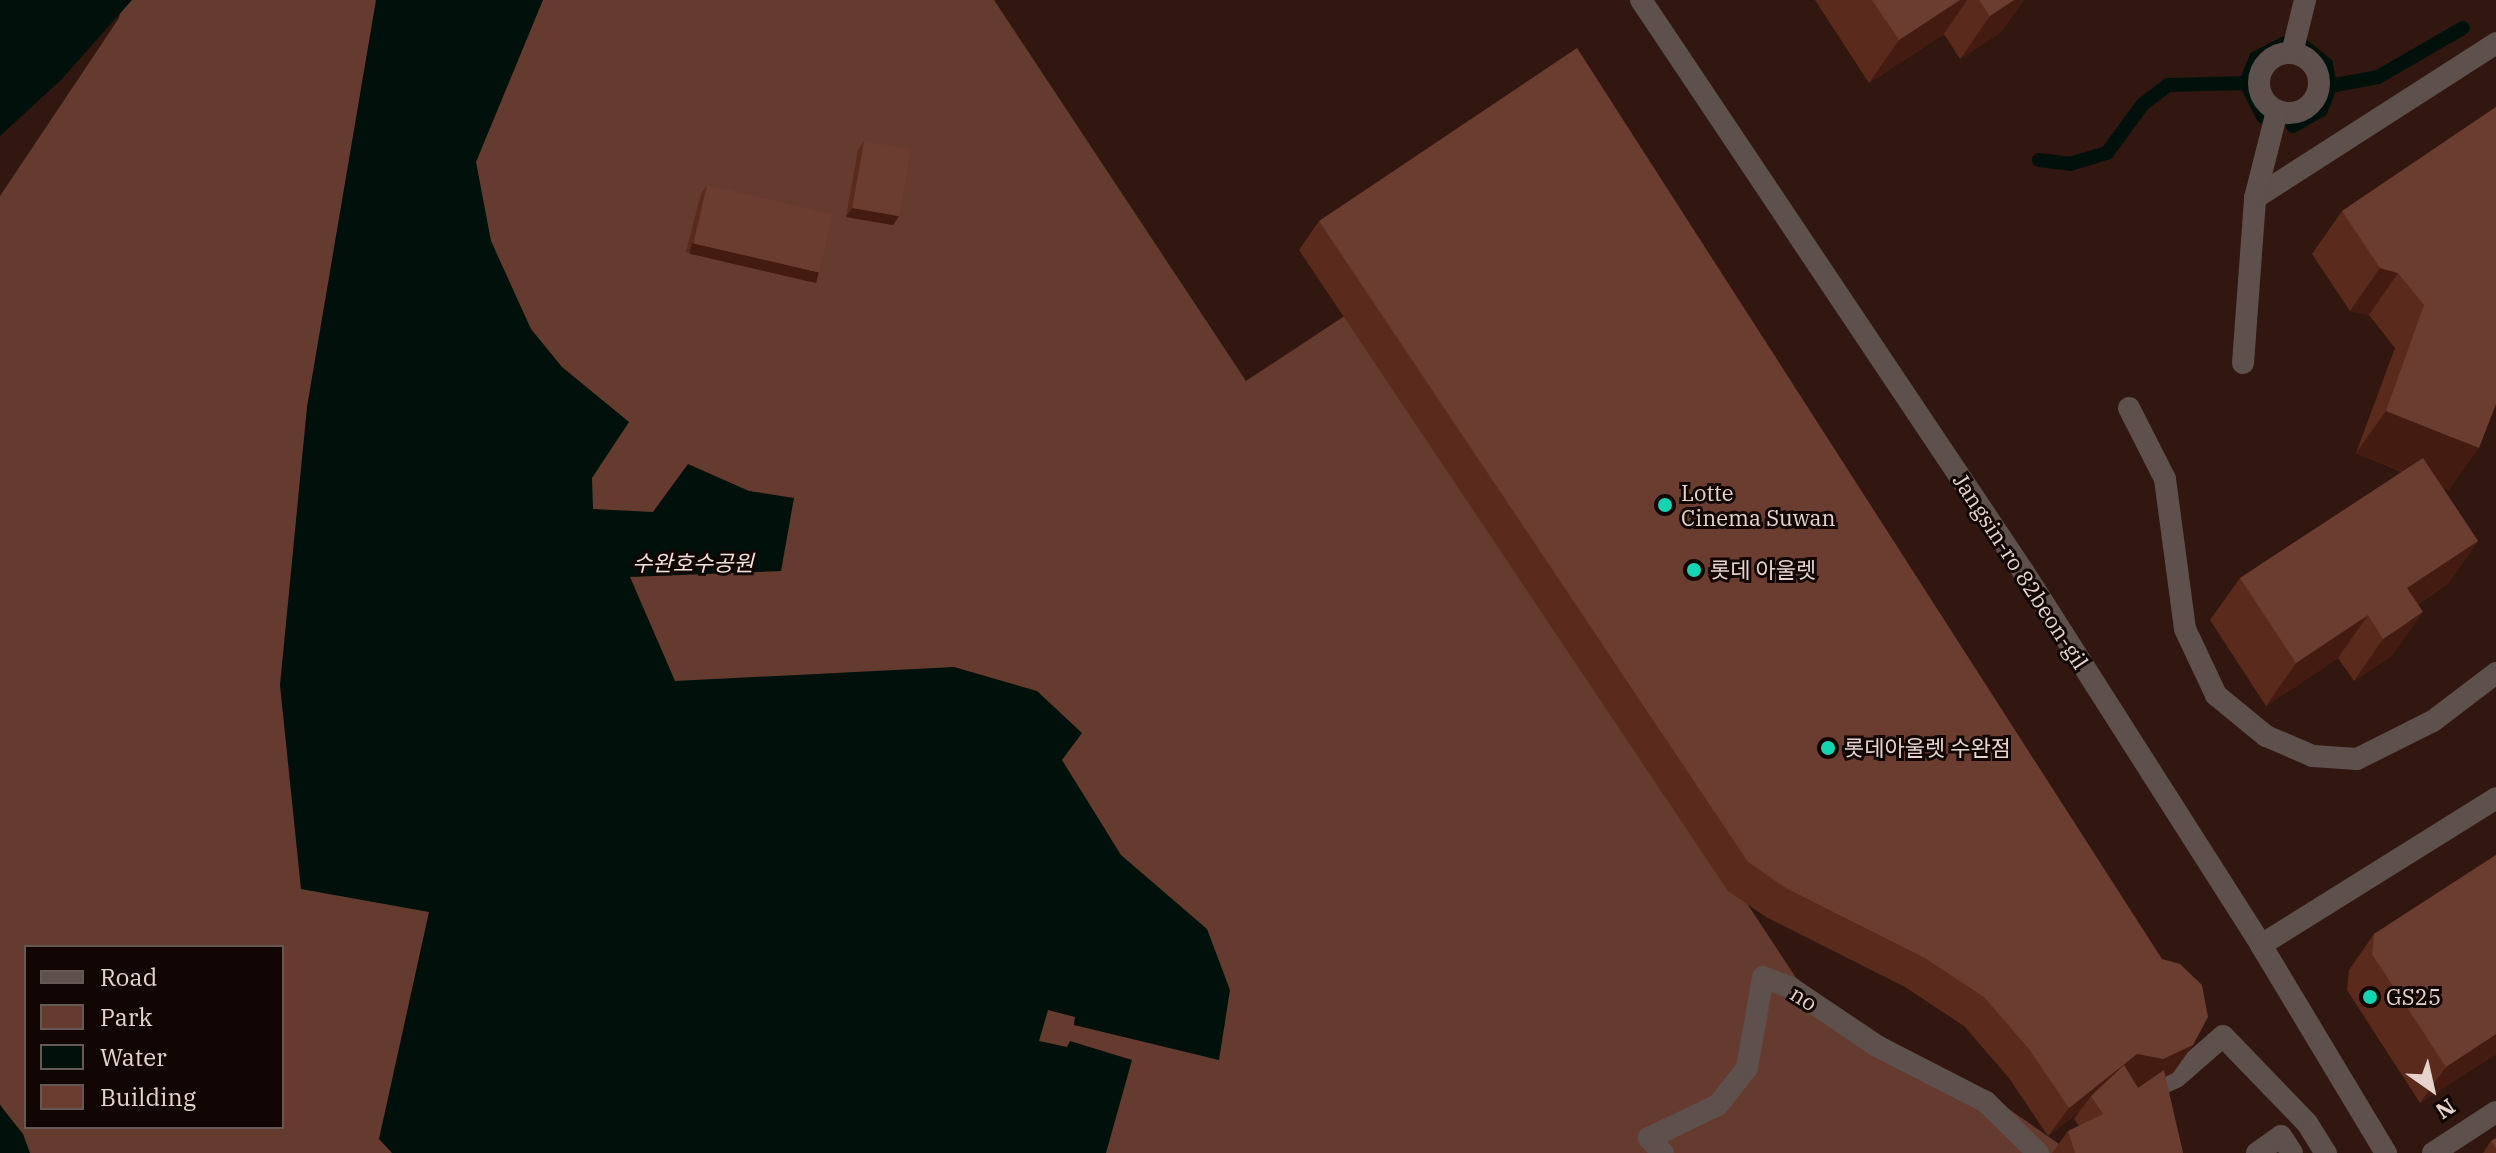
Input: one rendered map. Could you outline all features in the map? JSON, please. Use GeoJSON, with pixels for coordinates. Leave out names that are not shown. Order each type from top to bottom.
{"type":"FeatureCollection","features":[{"type":"Feature","properties":{"kind":"street","name":"Jangsin-ro 82beon-gil"},"geometry":{"type":"LineString","coordinates":[[1641,0],[2023,571],[2261,945],[2386,1153]]}},
{"type":"Feature","properties":{"kind":"street"},"geometry":{"type":"LineString","coordinates":[[2292,53],[2305,0]]}},
{"type":"Feature","properties":{"kind":"street"},"geometry":{"type":"LineString","coordinates":[[2255,198],[2496,43]]}},
{"type":"Feature","properties":{"kind":"street"},"geometry":{"type":"LineString","coordinates":[[2292,53],[2313,64],[2318,90],[2302,110],[2277,111],[2264,101],[2259,76],[2276,55],[2292,53]]}},
{"type":"Feature","properties":{"kind":"street"},"geometry":{"type":"LineString","coordinates":[[2243,363],[2255,198],[2277,111]]}},
{"type":"Feature","properties":{"kind":"street"},"geometry":{"type":"LineString","coordinates":[[2129,408],[2165,479],[2185,629],[2216,695],[2266,736],[2313,756],[2357,759],[2433,721],[2496,673]]}},
{"type":"Feature","properties":{"kind":"street"},"geometry":{"type":"LineString","coordinates":[[2261,945],[2496,798]]}},
{"type":"Feature","properties":{"kind":"street","name":"no"},"geometry":{"type":"LineString","coordinates":[[1663,1153],[1649,1138],[1718,1105],[1747,1068],[1763,977],[1791,988],[1877,1046],[1986,1102],[2038,1153]]}},
{"type":"Feature","properties":{"kind":"street"},"geometry":{"type":"LineString","coordinates":[[2116,1104],[2176,1077],[2223,1036],[2307,1123],[2326,1153]]}},
{"type":"Feature","properties":{"kind":"street"},"geometry":{"type":"LineString","coordinates":[[2433,1153],[2496,1112]]}},
{"type":"Feature","properties":{"kind":"street"},"geometry":{"type":"LineString","coordinates":[[2257,1153],[2281,1136],[2292,1153]]}},
{"type":"Feature","properties":{"kind":"green space","name":"수완호수공원"},"geometry":{"type":"Polygon","coordinates":[[[123,0],[994,0],[1246,381],[1355,309],[1816,1008],[1983,1091],[2072,1153],[30,1153],[0,1104],[0,196],[119,18],[123,0]]]}},
{"type":"Feature","properties":{"kind":"water"},"geometry":{"type":"Polygon","coordinates":[[[0,0],[132,0],[61,80],[0,136],[0,0]]]}},
{"type":"Feature","properties":{"kind":"water","name":"수완호수공원"},"geometry":{"type":"Polygon","coordinates":[[[376,0],[543,0],[476,162],[491,241],[531,329],[562,367],[629,422],[592,478],[593,509],[653,512],[688,464],[749,491],[794,498],[781,571],[630,577],[675,681],[954,667],[1037,691],[1082,733],[1062,760],[1121,855],[1207,929],[1230,990],[1219,1060],[1074,1025],[1075,1017],[1048,1010],[1039,1041],[1067,1047],[1070,1041],[1132,1060],[1106,1153],[392,1153],[379,1139],[429,912],[301,889],[280,685],[307,407],[376,0]]]}},
{"type":"Feature","properties":{"kind":"water"},"geometry":{"type":"Polygon","coordinates":[[[0,1105],[23,1134],[30,1153],[0,1153],[0,1105]]]}},
{"type":"Feature","properties":{"kind":"building"},"geometry":{"type":"Polygon","coordinates":[[[1872,0],[1960,0],[1899,40],[1872,0]]]}},
{"type":"Feature","properties":{"kind":"building"},"geometry":{"type":"Polygon","coordinates":[[[1979,0],[2014,0],[1990,16],[1979,0]]]}},
{"type":"Feature","properties":{"kind":"building","name":"롯데 아울렛"},"geometry":{"type":"Polygon","coordinates":[[[1577,48],[2162,959],[2180,964],[2202,985],[2208,1017],[2193,1045],[2163,1059],[2137,1054],[2069,1108],[2029,1049],[1984,997],[1925,958],[1786,888],[1748,862],[1319,221],[1577,48]]]}},
{"type":"Feature","properties":{"kind":"building"},"geometry":{"type":"Polygon","coordinates":[[[2496,107],[2496,404],[2479,448],[2386,411],[2424,305],[2398,273],[2380,268],[2342,211],[2496,107]]]}},
{"type":"Feature","properties":{"kind":"building"},"geometry":{"type":"Polygon","coordinates":[[[864,141],[911,149],[899,216],[852,208],[864,141]]]}},
{"type":"Feature","properties":{"kind":"building"},"geometry":{"type":"Polygon","coordinates":[[[707,185],[833,214],[819,272],[694,243],[707,185]]]}},
{"type":"Feature","properties":{"kind":"building"},"geometry":{"type":"Polygon","coordinates":[[[2423,458],[2478,541],[2407,588],[2423,612],[2383,639],[2368,615],[2296,663],[2240,578],[2423,458]]]}},
{"type":"Feature","properties":{"kind":"building"},"geometry":{"type":"Polygon","coordinates":[[[2496,855],[2496,1034],[2446,1067],[2372,954],[2374,934],[2496,855]]]}},
{"type":"Feature","properties":{"kind":"building"},"geometry":{"type":"Polygon","coordinates":[[[2124,1065],[2138,1088],[2164,1070],[2183,1153],[2075,1153],[2068,1131],[2103,1114],[2091,1096],[2124,1065]]]}},
{"type":"Feature","properties":{"kind":"waterway"},"geometry":{"type":"LineString","coordinates":[[2293,126],[2321,110],[2330,86],[2378,77],[2463,28]]}},
{"type":"Feature","properties":{"kind":"waterway"},"geometry":{"type":"LineString","coordinates":[[2246,83],[2256,58],[2285,43]]}},
{"type":"Feature","properties":{"kind":"waterway"},"geometry":{"type":"LineString","coordinates":[[2301,44],[2326,64],[2330,86]]}},
{"type":"Feature","properties":{"kind":"waterway"},"geometry":{"type":"LineString","coordinates":[[2039,160],[2070,164],[2107,153],[2143,104],[2168,85],[2246,83],[2263,117]]}},
{"type":"Feature","properties":{"kind":"place","name":"Lotte Cinema Suwan"},"geometry":{"type":"Point","coordinates":[1665,505]}},
{"type":"Feature","properties":{"kind":"place","name":"롯데 아울렛"},"geometry":{"type":"Point","coordinates":[1694,570]}},
{"type":"Feature","properties":{"kind":"place","name":"롯데아울렛 수완점"},"geometry":{"type":"Point","coordinates":[1828,748]}},
{"type":"Feature","properties":{"kind":"place","name":"GS25"},"geometry":{"type":"Point","coordinates":[2370,997]}}]}
